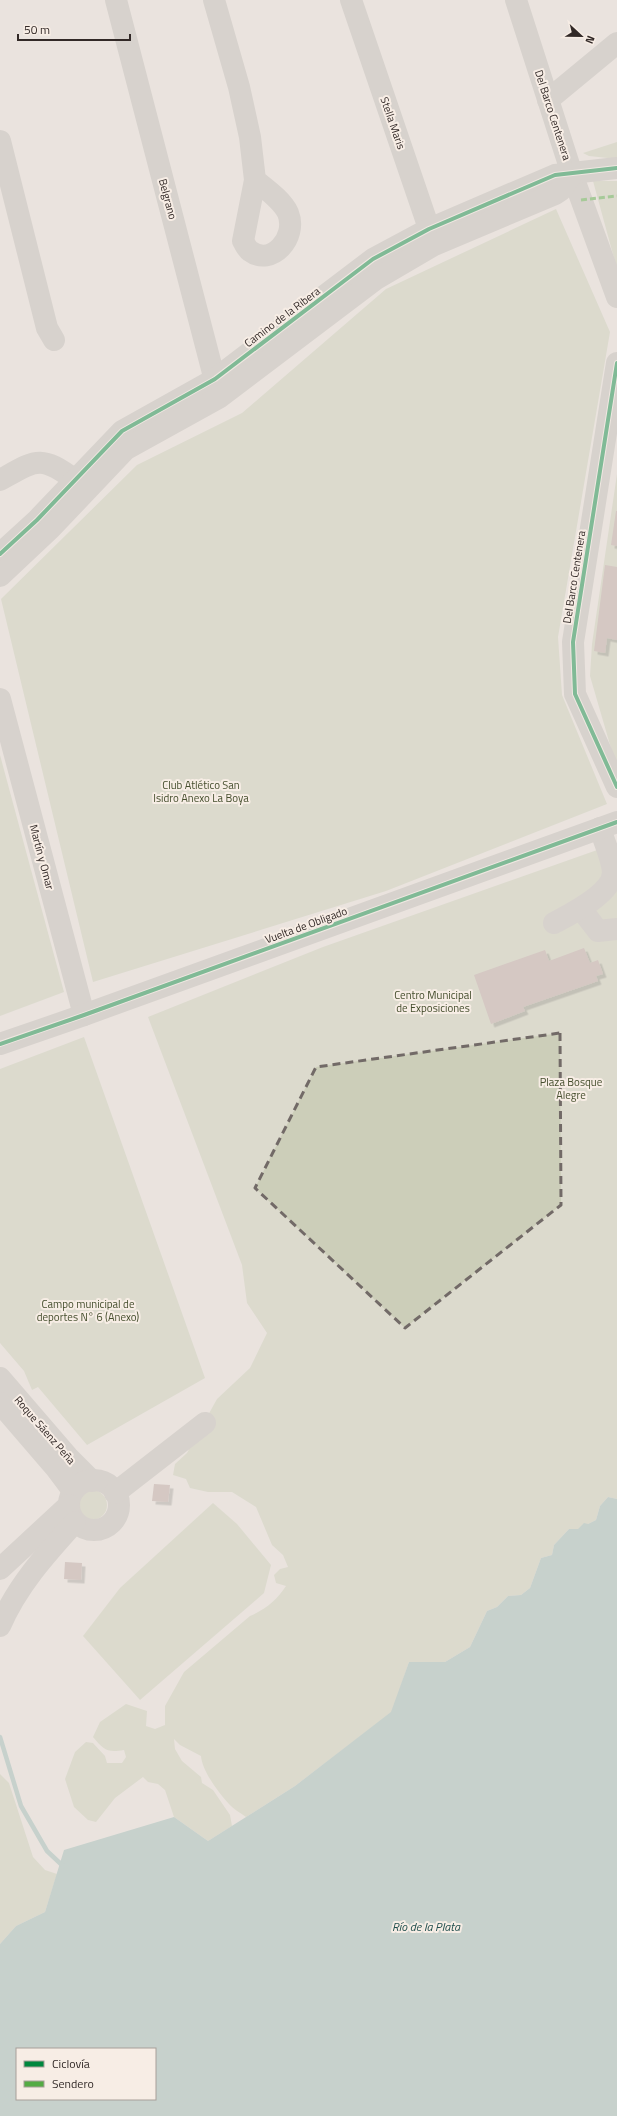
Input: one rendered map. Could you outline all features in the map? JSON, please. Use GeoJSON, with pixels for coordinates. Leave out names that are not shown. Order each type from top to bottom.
{"type":"FeatureCollection","features":[{"type":"Feature","properties":{"kind":"street","name":"Belgrano"},"geometry":{"type":"LineString","coordinates":[[116,0],[217,388]]}},
{"type":"Feature","properties":{"kind":"street"},"geometry":{"type":"LineString","coordinates":[[214,0],[240,87],[250,137],[255,180]]}},
{"type":"Feature","properties":{"kind":"street","name":"Stella Maris"},"geometry":{"type":"LineString","coordinates":[[351,0],[432,237]]}},
{"type":"Feature","properties":{"kind":"street","name":"Del Barco Centenera"},"geometry":{"type":"LineString","coordinates":[[516,0],[572,174],[617,297]]}},
{"type":"Feature","properties":{"kind":"street"},"geometry":{"type":"LineString","coordinates":[[548,100],[617,43]]}},
{"type":"Feature","properties":{"kind":"street"},"geometry":{"type":"LineString","coordinates":[[0,141],[47,328],[54,340]]}},
{"type":"Feature","properties":{"kind":"street","name":"Camino de la Ribera"},"geometry":{"type":"LineString","coordinates":[[0,576],[51,528],[126,449],[217,388],[373,259],[432,237],[555,175],[617,168]]}},
{"type":"Feature","properties":{"kind":"street","name":"Del Barco Centenera"},"geometry":{"type":"LineString","coordinates":[[616,373],[573,642],[575,694],[617,787]]}},
{"type":"Feature","properties":{"kind":"street","name":"Camino de la Ribera"},"geometry":{"type":"LineString","coordinates":[[0,554],[37,520],[122,431],[217,388]]}},
{"type":"Feature","properties":{"kind":"street"},"geometry":{"type":"LineString","coordinates":[[0,480],[31,463],[44,462],[56,466],[75,480]]}},
{"type":"Feature","properties":{"kind":"street","name":"Martín y Omar"},"geometry":{"type":"LineString","coordinates":[[0,699],[84,1015]]}},
{"type":"Feature","properties":{"kind":"street"},"geometry":{"type":"LineString","coordinates":[[554,923],[580,909],[614,882],[609,825]]}},
{"type":"Feature","properties":{"kind":"street","name":"Vuelta de Obligado"},"geometry":{"type":"LineString","coordinates":[[0,1044],[609,825]]}},
{"type":"Feature","properties":{"kind":"street"},"geometry":{"type":"LineString","coordinates":[[580,909],[598,931],[617,929]]}},
{"type":"Feature","properties":{"kind":"street","name":"Roque Sáenz Peña"},"geometry":{"type":"LineString","coordinates":[[0,1378],[68,1457],[92,1481],[99,1481],[108,1485],[116,1493],[119,1503],[118,1513],[112,1522],[100,1530],[87,1530],[72,1506],[55,1466],[0,1403]]}},
{"type":"Feature","properties":{"kind":"street"},"geometry":{"type":"LineString","coordinates":[[116,1493],[205,1423]]}},
{"type":"Feature","properties":{"kind":"street"},"geometry":{"type":"LineString","coordinates":[[0,1626],[8,1607],[43,1557],[72,1506],[92,1481]]}},
{"type":"Feature","properties":{"kind":"street"},"geometry":{"type":"LineString","coordinates":[[0,1569],[72,1506]]}},
{"type":"Feature","properties":{"kind":"highlighted area"},"geometry":{"type":"Polygon","coordinates":[[[560,1033],[561,1205],[405,1328],[255,1188],[316,1067],[560,1033]]]}},
{"type":"Feature","properties":{"kind":"green space"},"geometry":{"type":"Polygon","coordinates":[[[617,142],[617,159],[589,156],[583,153],[617,142]]]}},
{"type":"Feature","properties":{"kind":"green space"},"geometry":{"type":"Polygon","coordinates":[[[593,181],[617,181],[617,269],[593,181]]]}},
{"type":"Feature","properties":{"kind":"green space","name":"Club Atlético San Isidro Anexo La Boya"},"geometry":{"type":"Polygon","coordinates":[[[556,209],[610,332],[558,637],[562,695],[607,804],[386,891],[93,982],[1,599],[137,465],[242,413],[386,289],[556,209]]]}},
{"type":"Feature","properties":{"kind":"green space"},"geometry":{"type":"Polygon","coordinates":[[[617,474],[617,761],[613,755],[590,676],[592,644],[617,474]]]}},
{"type":"Feature","properties":{"kind":"green space"},"geometry":{"type":"Polygon","coordinates":[[[0,755],[64,992],[0,1016],[0,755]]]}},
{"type":"Feature","properties":{"kind":"green space"},"geometry":{"type":"Polygon","coordinates":[[[617,843],[617,1499],[608,1497],[600,1506],[596,1520],[588,1524],[584,1524],[578,1530],[569,1529],[554,1545],[552,1555],[541,1558],[530,1588],[521,1595],[508,1596],[497,1607],[487,1611],[470,1647],[445,1662],[409,1662],[392,1712],[295,1786],[246,1817],[231,1806],[216,1788],[204,1768],[201,1756],[180,1745],[174,1739],[175,1749],[182,1761],[201,1777],[202,1783],[213,1790],[230,1815],[232,1826],[208,1841],[174,1817],[165,1790],[158,1784],[148,1782],[143,1777],[115,1798],[96,1822],[88,1820],[74,1807],[65,1779],[75,1752],[86,1742],[93,1743],[105,1756],[107,1763],[122,1763],[126,1757],[124,1750],[106,1750],[93,1737],[100,1722],[126,1704],[147,1711],[146,1726],[155,1729],[165,1725],[165,1706],[184,1672],[250,1616],[266,1607],[279,1596],[286,1586],[276,1583],[274,1575],[280,1569],[288,1567],[283,1555],[272,1545],[256,1507],[232,1492],[208,1492],[190,1488],[186,1479],[173,1475],[175,1464],[187,1453],[217,1399],[250,1368],[267,1333],[247,1303],[242,1265],[148,1017],[323,947],[617,843]]]}},
{"type":"Feature","properties":{"kind":"green space","name":"Campo municipal de deportes N° 6 (Anexo)"},"geometry":{"type":"Polygon","coordinates":[[[84,1037],[205,1378],[87,1445],[38,1387],[32,1390],[24,1371],[0,1343],[0,1069],[84,1037]]]}},
{"type":"Feature","properties":{"kind":"green space"},"geometry":{"type":"Polygon","coordinates":[[[92,1490],[103,1494],[107,1505],[103,1516],[92,1520],[81,1516],[77,1505],[81,1494],[92,1490]]]}},
{"type":"Feature","properties":{"kind":"green space"},"geometry":{"type":"Polygon","coordinates":[[[213,1503],[237,1524],[271,1565],[264,1593],[140,1700],[83,1636],[120,1588],[213,1503]]]}},
{"type":"Feature","properties":{"kind":"green space"},"geometry":{"type":"Polygon","coordinates":[[[0,1774],[9,1783],[33,1857],[45,1870],[57,1874],[45,1912],[16,1926],[0,1944],[0,1774]]]}},
{"type":"Feature","properties":{"kind":"water","name":"Río de la Plata"},"geometry":{"type":"Polygon","coordinates":[[[608,1497],[617,1499],[617,2116],[0,2116],[0,1944],[16,1926],[45,1912],[64,1850],[174,1817],[208,1841],[295,1786],[391,1712],[409,1662],[445,1662],[470,1647],[487,1611],[497,1607],[508,1596],[521,1595],[530,1588],[541,1558],[552,1555],[554,1545],[569,1529],[578,1529],[584,1523],[588,1524],[596,1520],[600,1506],[608,1497]]]}},
{"type":"Feature","properties":{"kind":"building"},"geometry":{"type":"Polygon","coordinates":[[[617,511],[617,546],[611,545],[617,511]]]}},
{"type":"Feature","properties":{"kind":"building"},"geometry":{"type":"Polygon","coordinates":[[[605,565],[617,567],[617,640],[607,638],[605,653],[594,651],[605,565]]]}},
{"type":"Feature","properties":{"kind":"building"},"geometry":{"type":"Polygon","coordinates":[[[584,948],[590,963],[598,960],[603,974],[596,976],[598,981],[523,1007],[525,1011],[491,1024],[474,975],[545,950],[549,961],[584,948]]]}},
{"type":"Feature","properties":{"kind":"building"},"geometry":{"type":"Polygon","coordinates":[[[154,1484],[170,1485],[168,1502],[152,1501],[154,1484]]]}},
{"type":"Feature","properties":{"kind":"building"},"geometry":{"type":"Polygon","coordinates":[[[65,1562],[82,1563],[81,1580],[64,1579],[65,1562]]]}},
{"type":"Feature","properties":{"kind":"waterway"},"geometry":{"type":"LineString","coordinates":[[0,1737],[21,1806],[47,1851],[63,1866]]}},
{"type":"Feature","properties":{"kind":"marked path"},"geometry":{"type":"LineString","coordinates":[[581,200],[617,196]]}},
{"type":"Feature","properties":{"kind":"cycle path"},"geometry":{"type":"LineString","coordinates":[[0,554],[37,520],[122,431],[215,379],[373,259],[429,229],[555,175],[617,168]]}},
{"type":"Feature","properties":{"kind":"cycle path"},"geometry":{"type":"LineString","coordinates":[[617,363],[573,642],[575,694],[617,787]]}},
{"type":"Feature","properties":{"kind":"cycle path"},"geometry":{"type":"LineString","coordinates":[[0,1044],[617,822]]}},
{"type":"Feature","properties":{"kind":"park label","name":"Centro Municipal de Exposiciones"},"geometry":{"type":"Point","coordinates":[433,1001]}},
{"type":"Feature","properties":{"kind":"park label","name":"Plaza Bosque Alegre"},"geometry":{"type":"Point","coordinates":[571,1088]}}]}
